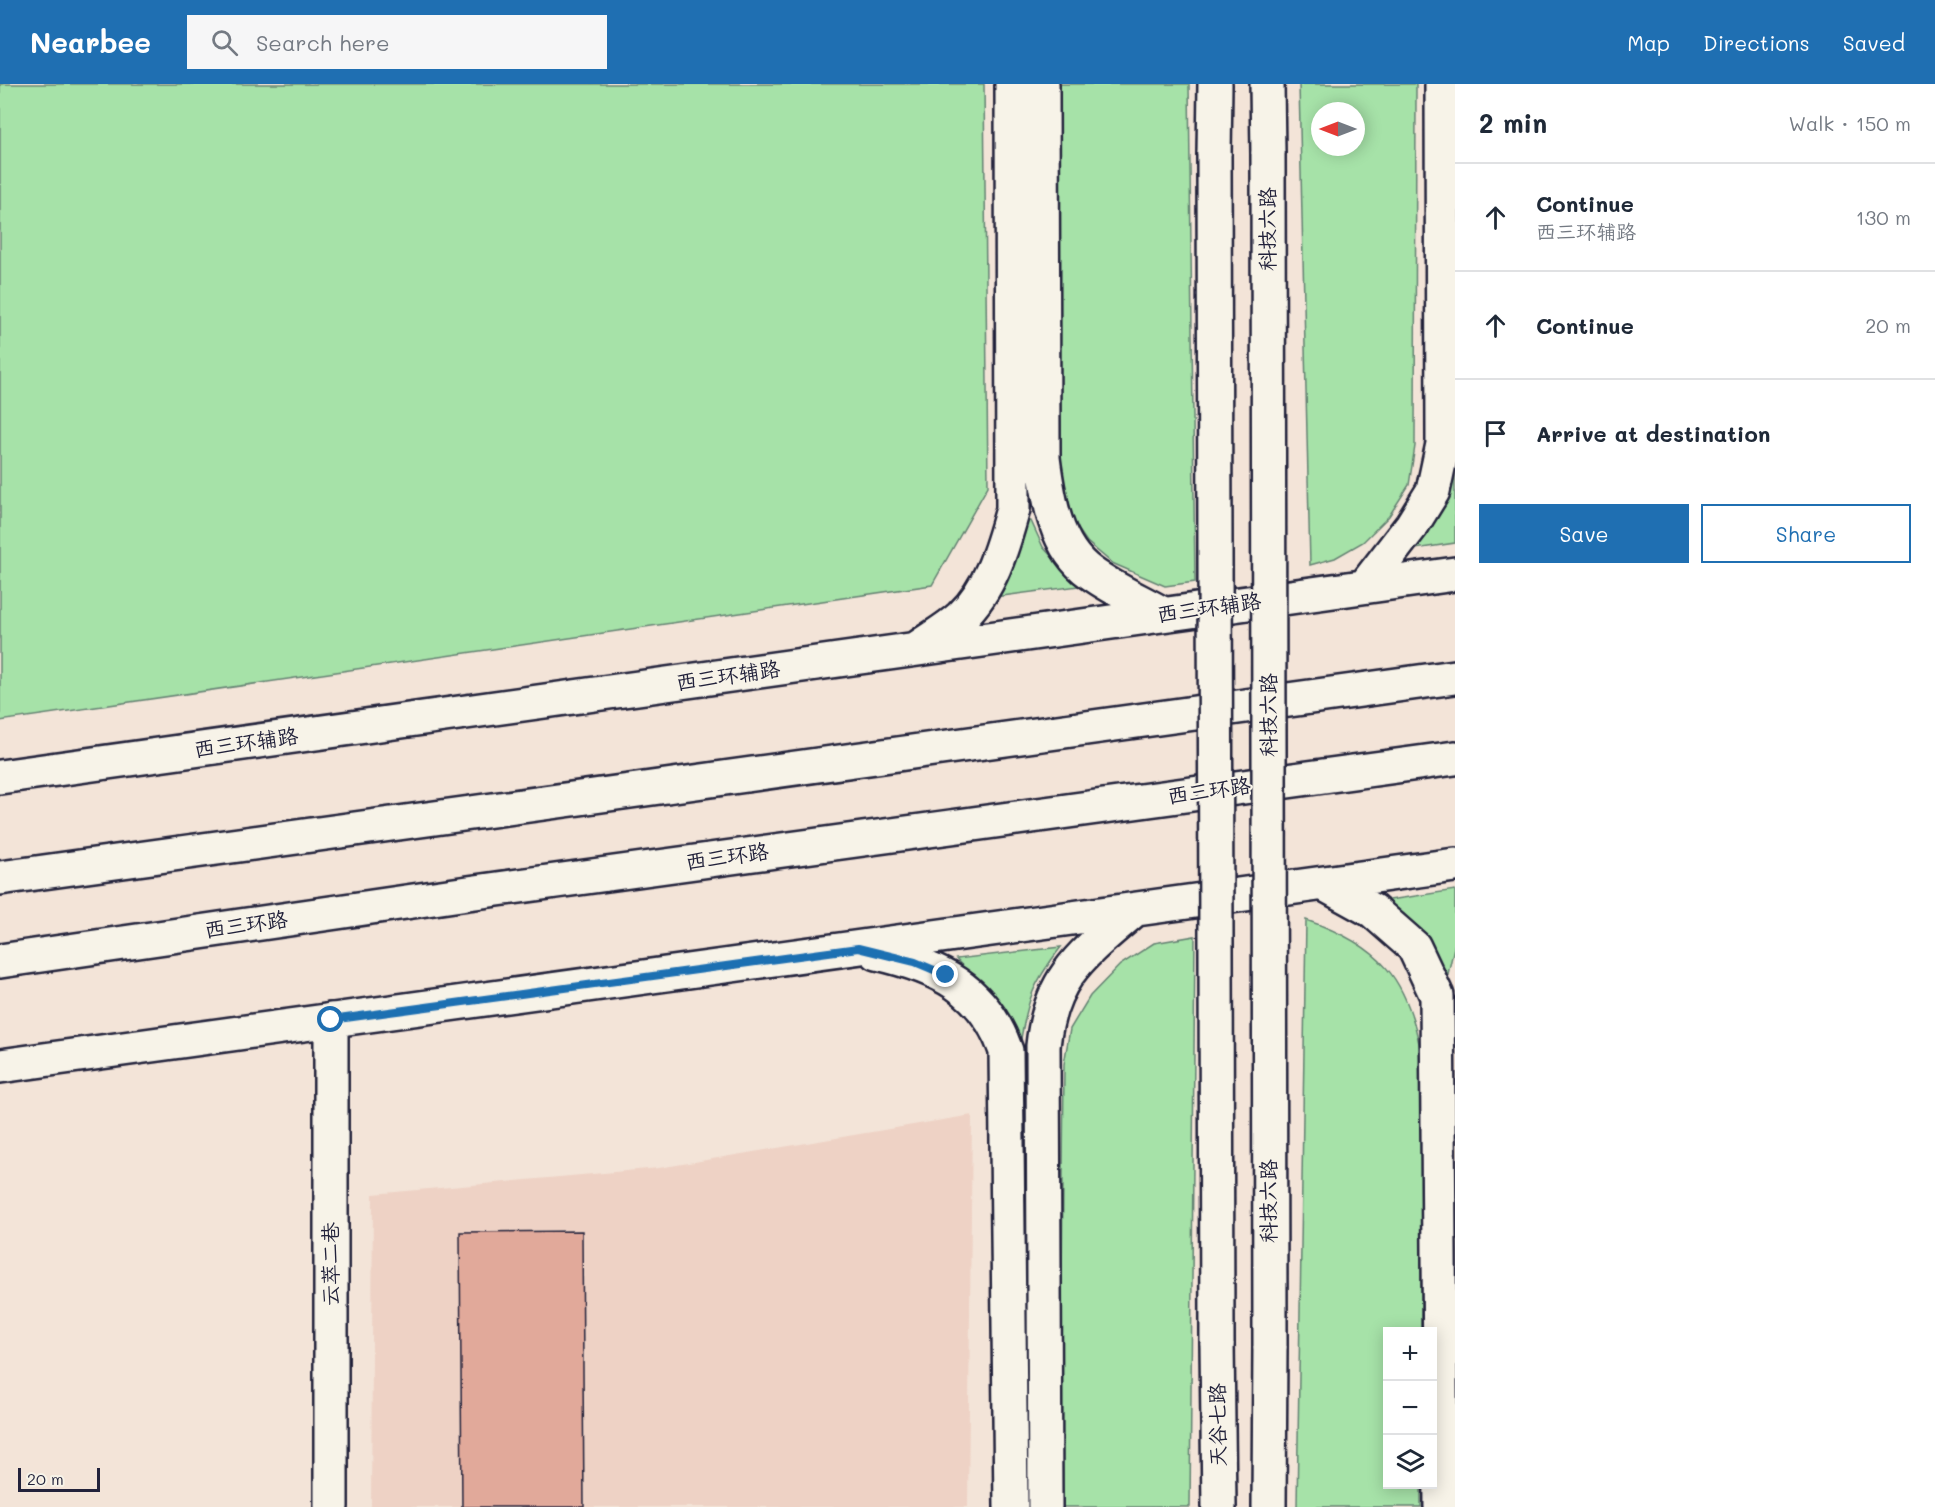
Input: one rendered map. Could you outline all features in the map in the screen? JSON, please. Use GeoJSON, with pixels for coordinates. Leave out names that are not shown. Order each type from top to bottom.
{"type":"FeatureCollection","features":[{"type":"Feature","properties":{"kind":"main road"},"geometry":{"type":"LineString","coordinates":[[915,651],[960,618],[981,593],[1001,554],[1013,509],[1012,84]]}},
{"type":"Feature","properties":{"kind":"main road"},"geometry":{"type":"LineString","coordinates":[[1042,84],[1043,458],[1049,505],[1063,541],[1089,572],[1163,614]]}},
{"type":"Feature","properties":{"kind":"main road","name":"天谷七路"},"geometry":{"type":"LineString","coordinates":[[1215,84],[1219,1507]]}},
{"type":"Feature","properties":{"kind":"main road","name":"科技六路"},"geometry":{"type":"LineString","coordinates":[[1267,84],[1269,1507]]}},
{"type":"Feature","properties":{"kind":"main road"},"geometry":{"type":"LineString","coordinates":[[1365,586],[1412,525],[1433,491],[1443,444],[1442,84]]}},
{"type":"Feature","properties":{"kind":"main road","name":"西三环辅路"},"geometry":{"type":"LineString","coordinates":[[0,777],[1455,574]]}},
{"type":"Feature","properties":{"kind":"main road"},"geometry":{"type":"LineString","coordinates":[[0,878],[1455,677]]}},
{"type":"Feature","properties":{"kind":"main road","name":"西三环路"},"geometry":{"type":"LineString","coordinates":[[0,961],[468,892],[1455,758]]}},
{"type":"Feature","properties":{"kind":"main road"},"geometry":{"type":"LineString","coordinates":[[0,1066],[1455,866]]}},
{"type":"Feature","properties":{"kind":"main road"},"geometry":{"type":"LineString","coordinates":[[1326,885],[1373,911],[1414,947],[1437,996],[1441,1507]]}},
{"type":"Feature","properties":{"kind":"main road"},"geometry":{"type":"LineString","coordinates":[[1045,1507],[1043,1046],[1046,1017],[1070,968],[1133,911]]}},
{"type":"Feature","properties":{"kind":"main road"},"geometry":{"type":"LineString","coordinates":[[858,948],[915,962],[946,975],[983,1008],[998,1027],[1006,1051],[1011,1507]]}},
{"type":"Feature","properties":{"kind":"main road","name":"云萃二巷"},"geometry":{"type":"LineString","coordinates":[[331,1020],[332,1507]]}},
{"type":"Feature","properties":{"kind":"shaded area"},"geometry":{"type":"Polygon","coordinates":[[[972,1115],[968,1507],[371,1507],[373,1194],[659,1168],[972,1115]]]}},
{"type":"Feature","properties":{"kind":"green space"},"geometry":{"type":"Polygon","coordinates":[[[0,84],[984,84],[988,486],[932,585],[0,721],[0,84]]]}},
{"type":"Feature","properties":{"kind":"green space"},"geometry":{"type":"Polygon","coordinates":[[[1054,84],[1189,84],[1195,582],[1165,586],[1112,563],[1087,542],[1071,519],[1060,494],[1054,84]]]}},
{"type":"Feature","properties":{"kind":"green space"},"geometry":{"type":"Polygon","coordinates":[[[1299,84],[1416,84],[1415,446],[1409,485],[1389,516],[1363,542],[1335,558],[1310,565],[1299,84]]]}},
{"type":"Feature","properties":{"kind":"green space"},"geometry":{"type":"Polygon","coordinates":[[[1455,463],[1455,543],[1415,549],[1432,527],[1455,463]]]}},
{"type":"Feature","properties":{"kind":"green space"},"geometry":{"type":"Polygon","coordinates":[[[1021,521],[1031,521],[1043,547],[1079,586],[994,597],[1021,521]]]}},
{"type":"Feature","properties":{"kind":"green space"},"geometry":{"type":"Polygon","coordinates":[[[1455,890],[1455,943],[1448,974],[1404,914],[1383,901],[1455,890]]]}},
{"type":"Feature","properties":{"kind":"green space"},"geometry":{"type":"Polygon","coordinates":[[[1306,920],[1353,941],[1371,953],[1386,968],[1408,1005],[1421,1054],[1421,1327],[1383,1327],[1383,1489],[1421,1489],[1421,1507],[1297,1507],[1306,920]]]}},
{"type":"Feature","properties":{"kind":"green space"},"geometry":{"type":"Polygon","coordinates":[[[1195,936],[1190,1507],[1060,1507],[1064,1064],[1070,1029],[1090,996],[1120,965],[1154,943],[1195,936]]]}},
{"type":"Feature","properties":{"kind":"green space"},"geometry":{"type":"Polygon","coordinates":[[[1061,947],[1037,982],[1029,1003],[1020,1044],[976,981],[956,959],[1061,947]]]}},
{"type":"Feature","properties":{"kind":"building"},"geometry":{"type":"Polygon","coordinates":[[[582,1231],[584,1507],[462,1507],[460,1232],[582,1231]]]}},
{"type":"Feature","properties":{"kind":"route"},"geometry":{"type":"LineString","coordinates":[[331,1020],[858,948],[915,962],[946,975]]}}]}
